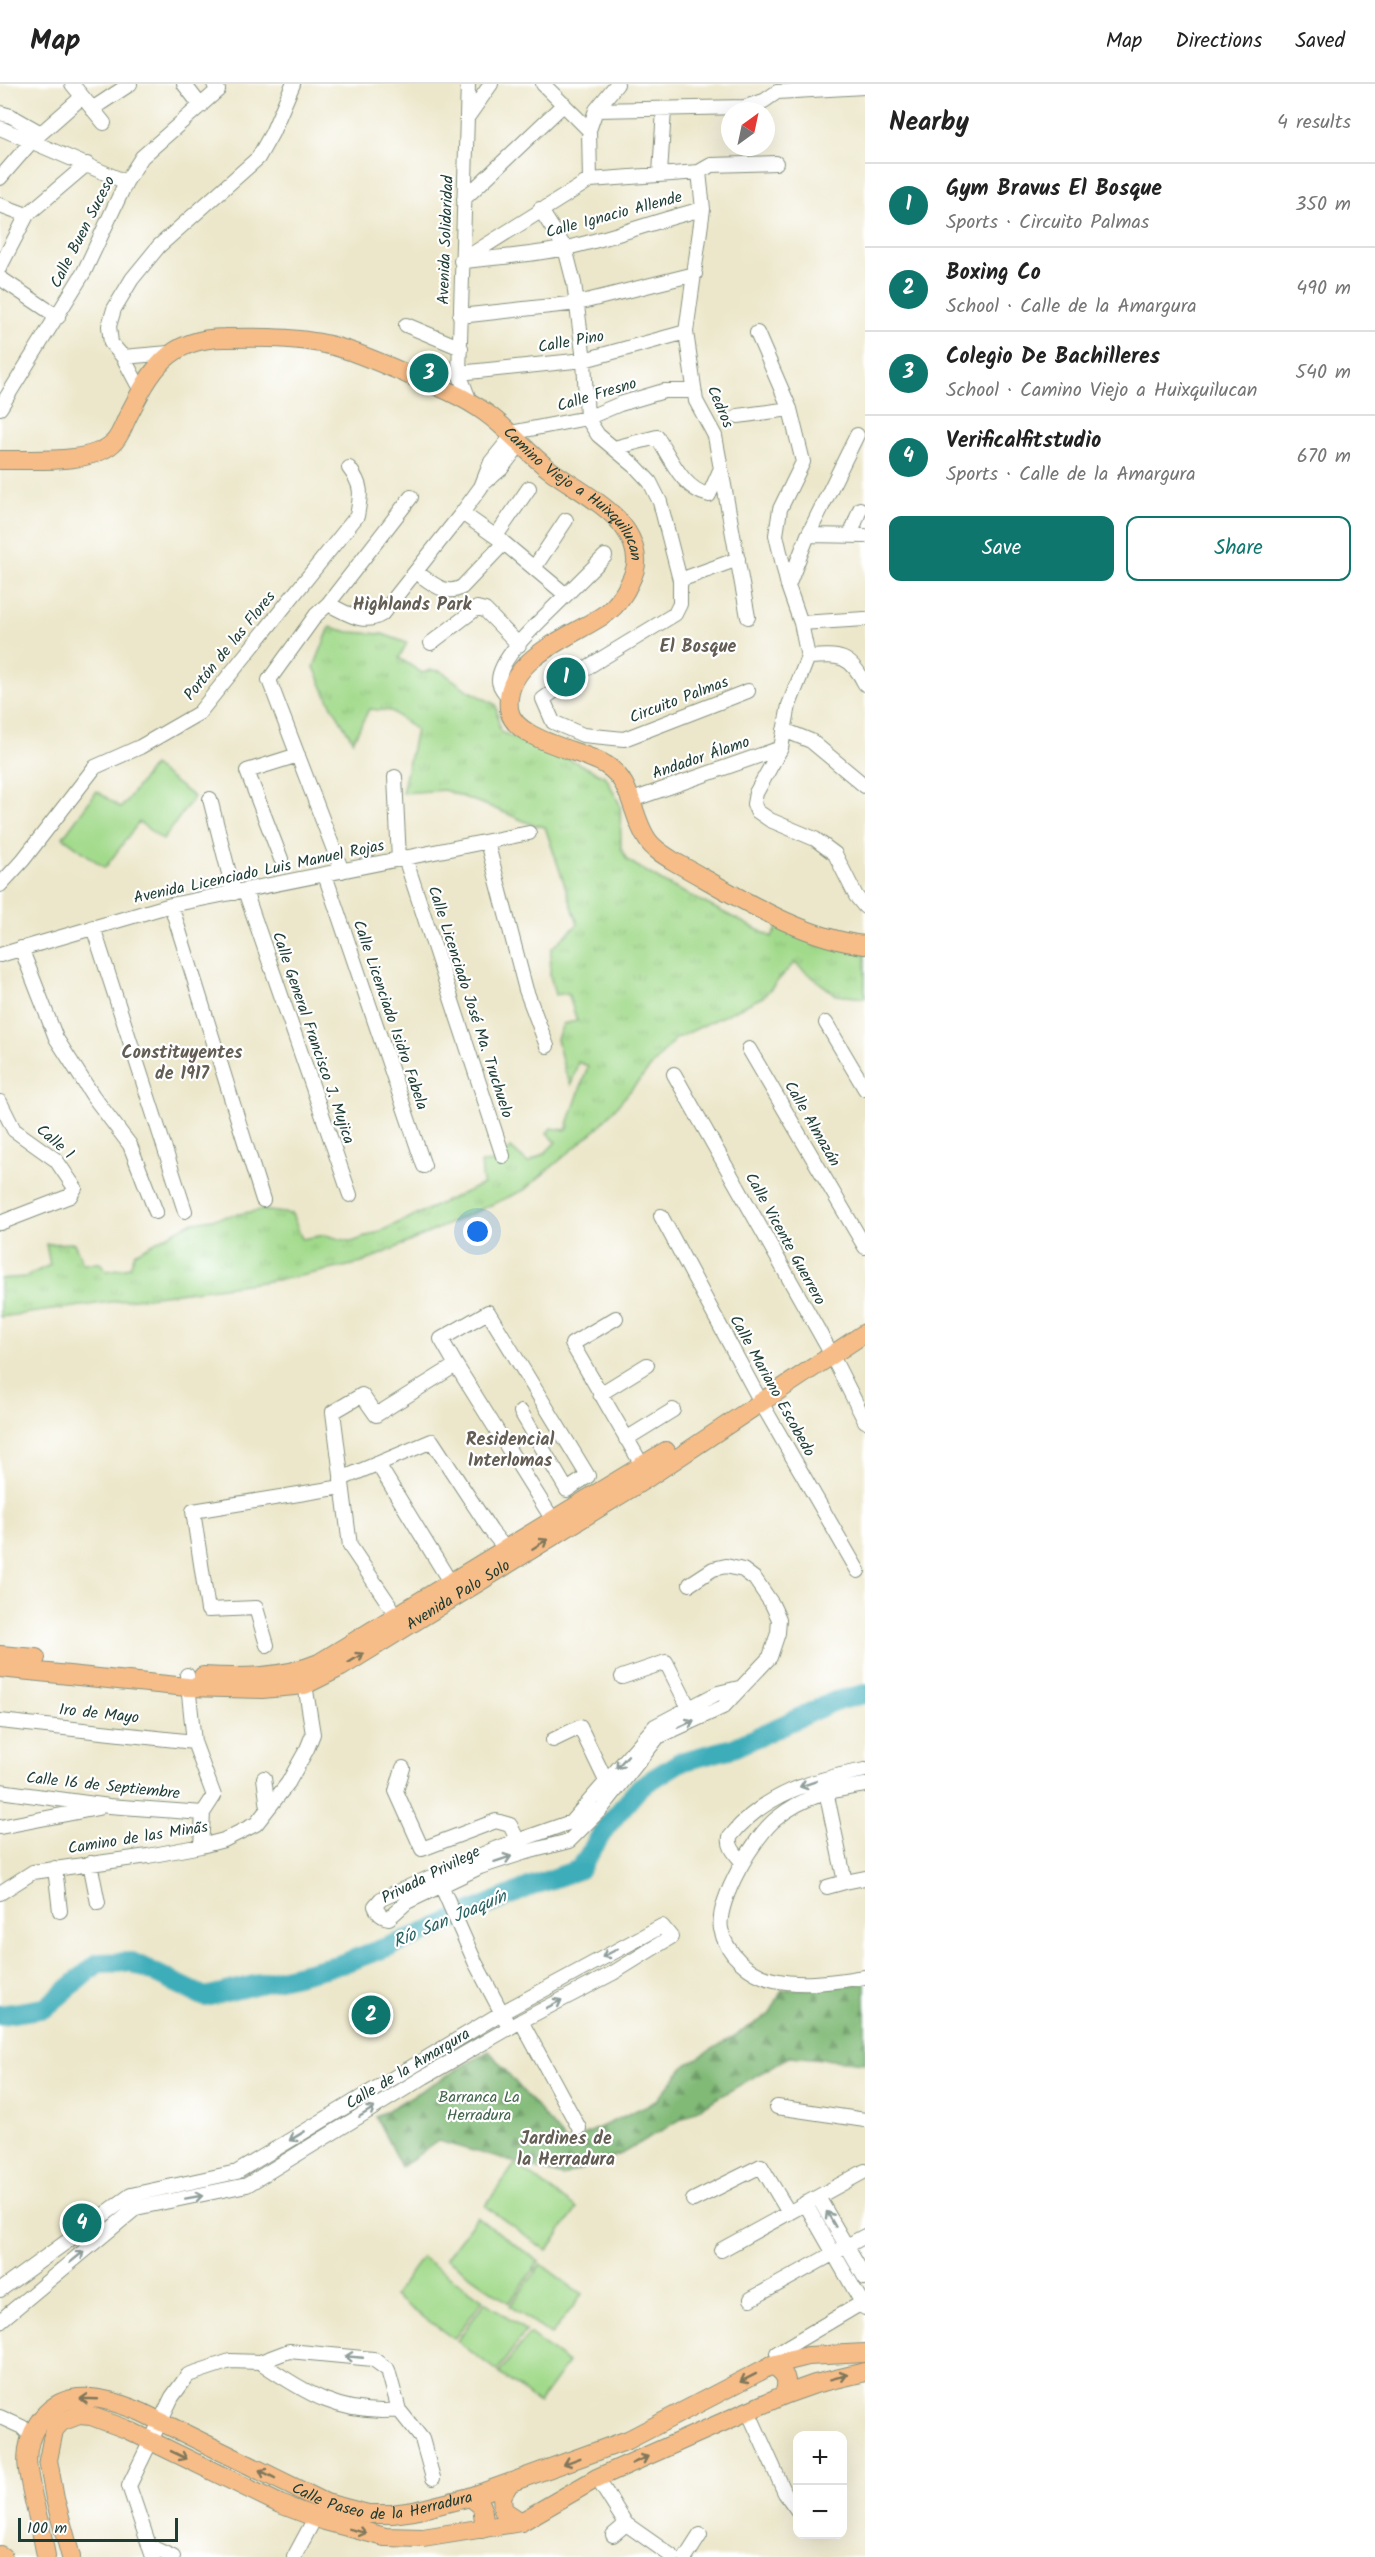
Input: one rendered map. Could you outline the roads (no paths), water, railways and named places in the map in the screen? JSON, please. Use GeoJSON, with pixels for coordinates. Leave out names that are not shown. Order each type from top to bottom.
{"type":"FeatureCollection","features":[{"type":"Feature","properties":{"kind":"main road","name":"Camino Viejo a Huixquilucan"},"geometry":{"type":"LineString","coordinates":[[0,460],[89,456],[114,442],[149,375],[169,353],[193,342],[222,338],[306,341],[345,349],[440,387],[471,402],[548,468],[602,505],[623,525],[633,545],[637,562],[623,596],[610,611],[540,652],[520,673],[508,697]]}},
{"type":"Feature","properties":{"kind":"main road"},"geometry":{"type":"LineString","coordinates":[[508,697],[510,714],[518,724],[535,737],[598,760],[621,777],[647,839],[658,851],[785,921],[849,943],[865,945]]}},
{"type":"Feature","properties":{"kind":"main road","name":"Avenida Palo Solo"},"geometry":{"type":"LineString","coordinates":[[829,1352],[865,1318]]}},
{"type":"Feature","properties":{"kind":"main road","name":"Avenida Palo Solo"},"geometry":{"type":"LineString","coordinates":[[0,1655],[262,1689],[341,1668],[829,1352],[865,1333]]}},
{"type":"Feature","properties":{"kind":"main road","name":"Avenida Palo Solo"},"geometry":{"type":"LineString","coordinates":[[304,1677],[338,1652],[591,1497],[646,1472]]}},
{"type":"Feature","properties":{"kind":"main road","name":"Avenida Palo Solo"},"geometry":{"type":"LineString","coordinates":[[0,1668],[187,1681]]}},
{"type":"Feature","properties":{"kind":"main road","name":"Calle Paseo de la Herradura"},"geometry":{"type":"LineString","coordinates":[[30,2435],[47,2413],[67,2401],[77,2398],[112,2402],[160,2421],[326,2503],[368,2514],[392,2514],[470,2497],[628,2440],[775,2359],[865,2353]]}},
{"type":"Feature","properties":{"kind":"main road"},"geometry":{"type":"LineString","coordinates":[[808,2356],[802,2368],[803,2376],[815,2384]]}},
{"type":"Feature","properties":{"kind":"main road"},"geometry":{"type":"LineString","coordinates":[[775,2359],[786,2376],[784,2395]]}},
{"type":"Feature","properties":{"kind":"main road","name":"Calle Paseo de la Herradura"},"geometry":{"type":"LineString","coordinates":[[54,2430],[68,2418],[79,2415],[91,2416],[151,2441],[280,2504],[315,2518],[385,2537],[423,2538],[521,2522],[597,2478],[784,2395],[815,2384],[865,2372]]}},
{"type":"Feature","properties":{"kind":"main road"},"geometry":{"type":"LineString","coordinates":[[54,2430],[42,2442],[39,2460],[62,2557]]}},
{"type":"Feature","properties":{"kind":"main road"},"geometry":{"type":"LineString","coordinates":[[54,2430],[48,2453],[50,2477],[72,2557]]}},
{"type":"Feature","properties":{"kind":"main road"},"geometry":{"type":"LineString","coordinates":[[30,2435],[28,2469],[46,2557]]}},
{"type":"Feature","properties":{"kind":"main road"},"geometry":{"type":"LineString","coordinates":[[509,2484],[502,2496],[503,2510],[521,2522]]}},
{"type":"Feature","properties":{"kind":"main road"},"geometry":{"type":"LineString","coordinates":[[470,2497],[482,2506],[484,2521],[482,2529]]}},
{"type":"Feature","properties":{"kind":"street"},"geometry":{"type":"LineString","coordinates":[[72,84],[104,123]]}},
{"type":"Feature","properties":{"kind":"street"},"geometry":{"type":"LineString","coordinates":[[92,110],[130,84]]}},
{"type":"Feature","properties":{"kind":"street"},"geometry":{"type":"LineString","coordinates":[[184,84],[201,106]]}},
{"type":"Feature","properties":{"kind":"street"},"geometry":{"type":"LineString","coordinates":[[141,391],[123,357],[111,343],[109,326],[114,309],[132,279],[159,246],[258,158],[272,133],[293,84]]}},
{"type":"Feature","properties":{"kind":"street","name":"Avenida Solidaridad"},"geometry":{"type":"LineString","coordinates":[[468,84],[459,373],[471,402]]}},
{"type":"Feature","properties":{"kind":"street"},"geometry":{"type":"LineString","coordinates":[[466,119],[491,84]]}},
{"type":"Feature","properties":{"kind":"street"},"geometry":{"type":"LineString","coordinates":[[543,84],[589,130]]}},
{"type":"Feature","properties":{"kind":"street"},"geometry":{"type":"LineString","coordinates":[[590,180],[589,130],[596,110],[617,84]]}},
{"type":"Feature","properties":{"kind":"street","name":"Calle Buen Suceso"},"geometry":{"type":"LineString","coordinates":[[0,408],[84,273],[126,182],[142,157],[201,106],[216,87]]}},
{"type":"Feature","properties":{"kind":"street"},"geometry":{"type":"LineString","coordinates":[[596,110],[745,107],[764,101],[777,92],[864,87]]}},
{"type":"Feature","properties":{"kind":"street"},"geometry":{"type":"LineString","coordinates":[[0,178],[37,137],[82,97]]}},
{"type":"Feature","properties":{"kind":"street"},"geometry":{"type":"LineString","coordinates":[[464,199],[564,104]]}},
{"type":"Feature","properties":{"kind":"street"},"geometry":{"type":"LineString","coordinates":[[660,174],[664,108]]}},
{"type":"Feature","properties":{"kind":"street"},"geometry":{"type":"LineString","coordinates":[[0,112],[11,116],[37,137],[126,182]]}},
{"type":"Feature","properties":{"kind":"street"},"geometry":{"type":"LineString","coordinates":[[0,128],[37,137]]}},
{"type":"Feature","properties":{"kind":"street"},"geometry":{"type":"LineString","coordinates":[[461,261],[540,209],[590,180],[699,172],[711,165],[776,163]]}},
{"type":"Feature","properties":{"kind":"street"},"geometry":{"type":"LineString","coordinates":[[0,267],[27,215],[87,164]]}},
{"type":"Feature","properties":{"kind":"street","name":"Cedros"},"geometry":{"type":"LineString","coordinates":[[699,172],[703,209],[696,274],[686,332],[696,401],[715,436],[748,617]]}},
{"type":"Feature","properties":{"kind":"street"},"geometry":{"type":"LineString","coordinates":[[0,205],[27,215]]}},
{"type":"Feature","properties":{"kind":"street"},"geometry":{"type":"LineString","coordinates":[[540,209],[565,248],[578,303],[587,418]]}},
{"type":"Feature","properties":{"kind":"street","name":"Calle Ignacio Allende"},"geometry":{"type":"LineString","coordinates":[[461,261],[565,248],[703,209]]}},
{"type":"Feature","properties":{"kind":"street"},"geometry":{"type":"LineString","coordinates":[[460,316],[578,303],[696,274]]}},
{"type":"Feature","properties":{"kind":"street"},"geometry":{"type":"LineString","coordinates":[[0,278],[58,317]]}},
{"type":"Feature","properties":{"kind":"street"},"geometry":{"type":"LineString","coordinates":[[406,325],[461,348]]}},
{"type":"Feature","properties":{"kind":"street","name":"Calle Pino"},"geometry":{"type":"LineString","coordinates":[[459,373],[584,360],[686,332]]}},
{"type":"Feature","properties":{"kind":"street"},"geometry":{"type":"LineString","coordinates":[[757,333],[790,409],[803,462],[780,509],[776,535],[788,586],[801,623],[808,657],[789,705],[781,748],[756,793],[754,804],[757,811],[815,839],[835,854],[855,896],[865,908]]}},
{"type":"Feature","properties":{"kind":"street"},"geometry":{"type":"LineString","coordinates":[[123,357],[169,353]]}},
{"type":"Feature","properties":{"kind":"street","name":"Calle Fresno"},"geometry":{"type":"LineString","coordinates":[[514,438],[587,418],[620,404],[664,391],[694,391]]}},
{"type":"Feature","properties":{"kind":"street"},"geometry":{"type":"LineString","coordinates":[[738,416],[790,409]]}},
{"type":"Feature","properties":{"kind":"street","name":"Circuito Palmas"},"geometry":{"type":"LineString","coordinates":[[587,418],[598,435],[650,482],[660,502],[680,580],[680,604],[675,614],[591,665],[543,699],[553,722],[583,735],[624,739],[748,691]]}},
{"type":"Feature","properties":{"kind":"street"},"geometry":{"type":"LineString","coordinates":[[788,586],[808,535],[857,435]]}},
{"type":"Feature","properties":{"kind":"street"},"geometry":{"type":"LineString","coordinates":[[614,448],[657,436],[685,482],[701,494],[709,495],[721,468]]}},
{"type":"Feature","properties":{"kind":"street"},"geometry":{"type":"LineString","coordinates":[[328,604],[364,620],[374,619],[382,614],[481,487],[491,462],[514,438]]}},
{"type":"Feature","properties":{"kind":"street","name":"Portón de las Flores"},"geometry":{"type":"LineString","coordinates":[[0,885],[23,860],[95,767],[140,747],[200,713],[357,516],[361,494],[358,480],[349,468]]}},
{"type":"Feature","properties":{"kind":"street"},"geometry":{"type":"LineString","coordinates":[[416,573],[443,590],[456,591],[462,587],[500,539],[529,488]]}},
{"type":"Feature","properties":{"kind":"street"},"geometry":{"type":"LineString","coordinates":[[342,871],[269,681],[316,615],[328,604],[411,497]]}},
{"type":"Feature","properties":{"kind":"street"},"geometry":{"type":"LineString","coordinates":[[808,535],[858,535],[860,509]]}},
{"type":"Feature","properties":{"kind":"street"},"geometry":{"type":"LineString","coordinates":[[462,513],[500,539],[566,595]]}},
{"type":"Feature","properties":{"kind":"street"},"geometry":{"type":"LineString","coordinates":[[534,568],[566,520]]}},
{"type":"Feature","properties":{"kind":"street"},"geometry":{"type":"LineString","coordinates":[[508,697],[500,687],[498,680],[506,662],[519,645],[605,556]]}},
{"type":"Feature","properties":{"kind":"street"},"geometry":{"type":"LineString","coordinates":[[680,580],[738,559]]}},
{"type":"Feature","properties":{"kind":"street"},"geometry":{"type":"LineString","coordinates":[[431,643],[477,608],[485,610],[519,645]]}},
{"type":"Feature","properties":{"kind":"street"},"geometry":{"type":"LineString","coordinates":[[801,623],[865,619]]}},
{"type":"Feature","properties":{"kind":"street"},"geometry":{"type":"LineString","coordinates":[[808,657],[836,655],[856,667],[865,684]]}},
{"type":"Feature","properties":{"kind":"street"},"geometry":{"type":"LineString","coordinates":[[784,729],[811,741],[865,786]]}},
{"type":"Feature","properties":{"kind":"street","name":"Andador Álamo"},"geometry":{"type":"LineString","coordinates":[[632,800],[781,748]]}},
{"type":"Feature","properties":{"kind":"street"},"geometry":{"type":"LineString","coordinates":[[281,859],[247,771],[298,755]]}},
{"type":"Feature","properties":{"kind":"street","name":"Calle Licenciado José Ma. Truchuelo"},"geometry":{"type":"LineString","coordinates":[[395,777],[402,859],[503,1156]]}},
{"type":"Feature","properties":{"kind":"street","name":"Calle General Francisco J. Mujica"},"geometry":{"type":"LineString","coordinates":[[210,799],[239,892],[350,1195]]}},
{"type":"Feature","properties":{"kind":"street","name":"Avenida Licenciado Luis Manuel Rojas"},"geometry":{"type":"LineString","coordinates":[[0,955],[171,905],[528,833]]}},
{"type":"Feature","properties":{"kind":"street"},"geometry":{"type":"LineString","coordinates":[[487,842],[526,990],[547,1046]]}},
{"type":"Feature","properties":{"kind":"street","name":"Calle Licenciado Isidro Fabela"},"geometry":{"type":"LineString","coordinates":[[325,875],[424,1166]]}},
{"type":"Feature","properties":{"kind":"street"},"geometry":{"type":"LineString","coordinates":[[171,905],[263,1200]]}},
{"type":"Feature","properties":{"kind":"street"},"geometry":{"type":"LineString","coordinates":[[93,927],[185,1212]]}},
{"type":"Feature","properties":{"kind":"street"},"geometry":{"type":"LineString","coordinates":[[21,948],[56,1038],[93,1096],[130,1145],[156,1212]]}},
{"type":"Feature","properties":{"kind":"street"},"geometry":{"type":"LineString","coordinates":[[826,1023],[865,1089]]}},
{"type":"Feature","properties":{"kind":"street","name":"Calle Almazán"},"geometry":{"type":"LineString","coordinates":[[749,1049],[865,1246]]}},
{"type":"Feature","properties":{"kind":"street","name":"Calle Vicente Guerrero"},"geometry":{"type":"LineString","coordinates":[[674,1074],[865,1421]]}},
{"type":"Feature","properties":{"kind":"street","name":"Calle 1"},"geometry":{"type":"LineString","coordinates":[[0,1102],[14,1130],[56,1160],[74,1183],[75,1188],[70,1196],[0,1223]]}},
{"type":"Feature","properties":{"kind":"street","name":"Calle Mariano Escobedo"},"geometry":{"type":"LineString","coordinates":[[661,1216],[759,1399],[858,1570]]}},
{"type":"Feature","properties":{"kind":"street"},"geometry":{"type":"LineString","coordinates":[[521,1412],[567,1490],[588,1476],[488,1312],[441,1339],[553,1520]]}},
{"type":"Feature","properties":{"kind":"street"},"geometry":{"type":"LineString","coordinates":[[616,1318],[572,1344],[646,1472]]}},
{"type":"Feature","properties":{"kind":"street"},"geometry":{"type":"LineString","coordinates":[[397,1616],[350,1546],[333,1412],[362,1395],[376,1415],[456,1365]]}},
{"type":"Feature","properties":{"kind":"street"},"geometry":{"type":"LineString","coordinates":[[600,1394],[646,1365]]}},
{"type":"Feature","properties":{"kind":"street"},"geometry":{"type":"LineString","coordinates":[[626,1438],[673,1410]]}},
{"type":"Feature","properties":{"kind":"street"},"geometry":{"type":"LineString","coordinates":[[267,1645],[256,1608],[208,1610],[193,1511],[342,1483],[378,1464],[432,1441],[491,1531],[506,1548]]}},
{"type":"Feature","properties":{"kind":"street"},"geometry":{"type":"LineString","coordinates":[[378,1464],[450,1582]]}},
{"type":"Feature","properties":{"kind":"street"},"geometry":{"type":"LineString","coordinates":[[580,1482],[591,1497]]}},
{"type":"Feature","properties":{"kind":"street","name":"Privada Privilege"},"geometry":{"type":"LineString","coordinates":[[437,1881],[523,1852],[569,1841],[602,1808],[658,1737],[723,1707],[770,1657],[775,1647],[779,1619],[755,1579],[743,1570],[726,1566],[713,1569],[690,1584]]}},
{"type":"Feature","properties":{"kind":"street"},"geometry":{"type":"LineString","coordinates":[[622,1677],[666,1662],[688,1708]]}},
{"type":"Feature","properties":{"kind":"street","name":"Camino de las Minãs"},"geometry":{"type":"LineString","coordinates":[[0,1893],[33,1872],[201,1846],[224,1840],[256,1824],[299,1764],[313,1734],[304,1677]]}},
{"type":"Feature","properties":{"kind":"street"},"geometry":{"type":"LineString","coordinates":[[187,1681],[194,1742],[214,1797],[203,1813],[201,1846]]}},
{"type":"Feature","properties":{"kind":"street","name":"Privada Privilege"},"geometry":{"type":"LineString","coordinates":[[437,1881],[518,1841],[571,1822],[655,1726],[718,1693],[740,1688]]}},
{"type":"Feature","properties":{"kind":"street","name":"1ro de Mayo"},"geometry":{"type":"LineString","coordinates":[[0,1721],[194,1742]]}},
{"type":"Feature","properties":{"kind":"street"},"geometry":{"type":"LineString","coordinates":[[554,1740],[580,1727],[606,1781]]}},
{"type":"Feature","properties":{"kind":"street"},"geometry":{"type":"LineString","coordinates":[[403,1768],[396,1791],[422,1849],[496,1821],[510,1825],[518,1841]]}},
{"type":"Feature","properties":{"kind":"street"},"geometry":{"type":"LineString","coordinates":[[742,1862],[732,1849],[730,1837],[757,1811],[778,1796],[798,1787],[828,1777],[865,1770]]}},
{"type":"Feature","properties":{"kind":"street"},"geometry":{"type":"LineString","coordinates":[[264,1778],[268,1808]]}},
{"type":"Feature","properties":{"kind":"street"},"geometry":{"type":"LineString","coordinates":[[865,1785],[826,1791],[802,1800],[776,1818],[760,1834],[742,1862],[722,1913],[720,1928],[736,1958],[751,1972],[773,1980],[808,1984],[865,1977]]}},
{"type":"Feature","properties":{"kind":"street","name":"Calle 16 de Septiembre"},"geometry":{"type":"LineString","coordinates":[[0,1791],[109,1806],[203,1813]]}},
{"type":"Feature","properties":{"kind":"street"},"geometry":{"type":"LineString","coordinates":[[826,1791],[845,1882]]}},
{"type":"Feature","properties":{"kind":"street"},"geometry":{"type":"LineString","coordinates":[[0,1827],[109,1806]]}},
{"type":"Feature","properties":{"kind":"street"},"geometry":{"type":"LineString","coordinates":[[550,1830],[556,1835],[558,1841],[554,1846]]}},
{"type":"Feature","properties":{"kind":"street"},"geometry":{"type":"LineString","coordinates":[[90,1863],[98,1903]]}},
{"type":"Feature","properties":{"kind":"street"},"geometry":{"type":"LineString","coordinates":[[55,1868],[60,1911]]}},
{"type":"Feature","properties":{"kind":"street"},"geometry":{"type":"LineString","coordinates":[[827,1887],[865,1878]]}},
{"type":"Feature","properties":{"kind":"street"},"geometry":{"type":"LineString","coordinates":[[437,1881],[475,1962],[503,2012],[515,2025],[579,2128]]}},
{"type":"Feature","properties":{"kind":"street","name":"Calle de la Amargura"},"geometry":{"type":"LineString","coordinates":[[0,2290],[131,2195],[237,2172],[503,2012],[662,1926],[671,1937],[614,1973],[515,2025],[424,2077],[247,2185],[136,2208],[0,2321]]}},
{"type":"Feature","properties":{"kind":"street"},"geometry":{"type":"LineString","coordinates":[[777,2107],[865,2120]]}},
{"type":"Feature","properties":{"kind":"street"},"geometry":{"type":"LineString","coordinates":[[271,2151],[281,2166]]}},
{"type":"Feature","properties":{"kind":"street"},"geometry":{"type":"LineString","coordinates":[[693,2200],[760,2166],[789,2212]]}},
{"type":"Feature","properties":{"kind":"street"},"geometry":{"type":"LineString","coordinates":[[721,2250],[865,2171]]}},
{"type":"Feature","properties":{"kind":"street"},"geometry":{"type":"LineString","coordinates":[[775,2359],[864,2304],[840,2250],[812,2200]]}},
{"type":"Feature","properties":{"kind":"street"},"geometry":{"type":"LineString","coordinates":[[751,2299],[865,2236]]}},
{"type":"Feature","properties":{"kind":"street"},"geometry":{"type":"LineString","coordinates":[[840,2250],[865,2278]]}},
{"type":"Feature","properties":{"kind":"street"},"geometry":{"type":"LineString","coordinates":[[0,2312],[47,2272],[51,2265],[46,2257]]}},
{"type":"Feature","properties":{"kind":"street"},"geometry":{"type":"LineString","coordinates":[[173,2557],[151,2552],[129,2486],[172,2397],[188,2375],[230,2361],[260,2362],[289,2351],[373,2359],[388,2370],[399,2410],[422,2439],[433,2478]]}},
{"type":"Feature","properties":{"kind":"street"},"geometry":{"type":"LineString","coordinates":[[260,2362],[286,2380],[336,2406],[373,2413],[399,2410]]}},
{"type":"Feature","properties":{"kind":"street"},"geometry":{"type":"LineString","coordinates":[[748,2411],[791,2492]]}},
{"type":"Feature","properties":{"kind":"street"},"geometry":{"type":"LineString","coordinates":[[0,2417],[22,2427],[30,2435]]}},
{"type":"Feature","properties":{"kind":"street"},"geometry":{"type":"LineString","coordinates":[[597,2478],[626,2524],[673,2557]]}},
{"type":"Feature","properties":{"kind":"street"},"geometry":{"type":"LineString","coordinates":[[294,2557],[315,2518]]}},
{"type":"Feature","properties":{"kind":"street"},"geometry":{"type":"LineString","coordinates":[[613,2535],[626,2524]]}},
{"type":"Feature","properties":{"kind":"street"},"geometry":{"type":"LineString","coordinates":[[686,2557],[700,2535]]}},
{"type":"Feature","properties":{"kind":"waterway","name":"Río San Joaquín"},"geometry":{"type":"LineString","coordinates":[[0,2015],[45,2008],[98,1963],[132,1962],[205,1997],[341,1964],[417,1936],[529,1887],[580,1869],[606,1827],[640,1787],[680,1762],[733,1748],[835,1701],[865,1694]]}},
{"type":"Feature","properties":{"kind":"place","name":"Colegio De Bachilleres"},"geometry":{"type":"Point","coordinates":[429,373]}},
{"type":"Feature","properties":{"kind":"place","name":"Gym Bravus El Bosque"},"geometry":{"type":"Point","coordinates":[566,677]}},
{"type":"Feature","properties":{"kind":"place","name":"Boxing Co"},"geometry":{"type":"Point","coordinates":[371,2015]}},
{"type":"Feature","properties":{"kind":"place","name":"Verificalfitstudio"},"geometry":{"type":"Point","coordinates":[82,2223]}},
{"type":"Feature","properties":{"kind":"district","name":"Highlands Park"},"geometry":{"type":"Point","coordinates":[412,605]}},
{"type":"Feature","properties":{"kind":"district","name":"El Bosque"},"geometry":{"type":"Point","coordinates":[698,647]}},
{"type":"Feature","properties":{"kind":"district","name":"Constituyentes de 1917"},"geometry":{"type":"Point","coordinates":[182,1063]}},
{"type":"Feature","properties":{"kind":"district","name":"Residencial Interlomas"},"geometry":{"type":"Point","coordinates":[510,1450]}},
{"type":"Feature","properties":{"kind":"district","name":"Jardines de la Herradura"},"geometry":{"type":"Point","coordinates":[566,2149]}},
{"type":"Feature","properties":{"kind":"park label","name":"Barranca La Herradura"},"geometry":{"type":"Point","coordinates":[479,2106]}}]}
